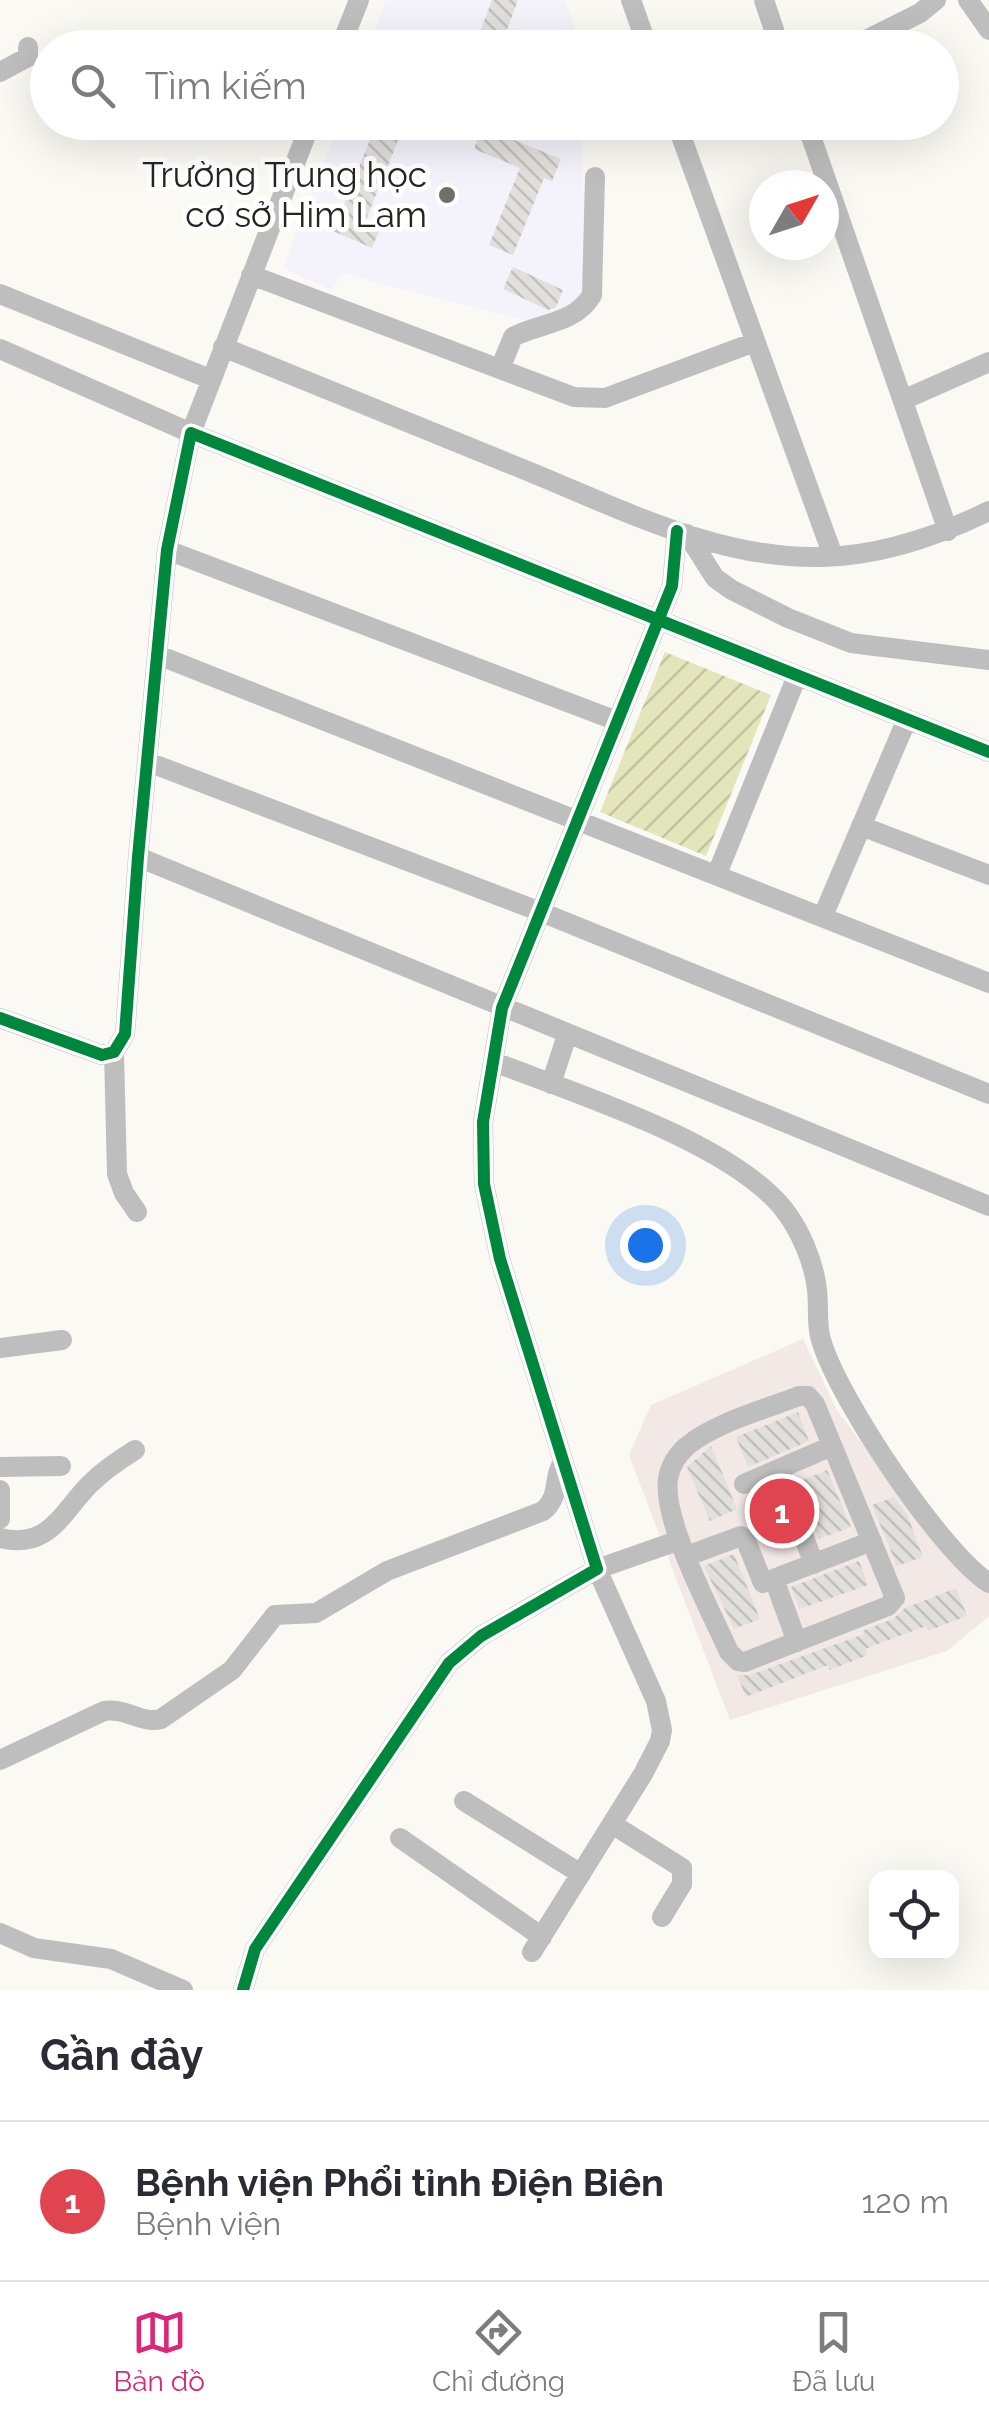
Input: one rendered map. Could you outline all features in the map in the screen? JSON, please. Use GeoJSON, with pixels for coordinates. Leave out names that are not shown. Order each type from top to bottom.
{"type":"FeatureCollection","features":[{"type":"Feature","properties":{"kind":"street"},"geometry":{"type":"LineString","coordinates":[[347,30],[358,0]]}},
{"type":"Feature","properties":{"kind":"street"},"geometry":{"type":"LineString","coordinates":[[631,0],[642,30]]}},
{"type":"Feature","properties":{"kind":"street"},"geometry":{"type":"LineString","coordinates":[[764,0],[774,30]]}},
{"type":"Feature","properties":{"kind":"street"},"geometry":{"type":"LineString","coordinates":[[887,30],[936,0]]}},
{"type":"Feature","properties":{"kind":"street"},"geometry":{"type":"LineString","coordinates":[[968,0],[989,30]]}},
{"type":"Feature","properties":{"kind":"street"},"geometry":{"type":"LineString","coordinates":[[0,72],[24,61],[28,47]]}},
{"type":"Feature","properties":{"kind":"street"},"geometry":{"type":"LineString","coordinates":[[137,1212],[124,1194],[117,1174],[114,1052],[125,1034],[167,550],[191,433],[304,140]]}},
{"type":"Feature","properties":{"kind":"street"},"geometry":{"type":"LineString","coordinates":[[682,140],[833,556]]}},
{"type":"Feature","properties":{"kind":"street"},"geometry":{"type":"LineString","coordinates":[[812,140],[948,530]]}},
{"type":"Feature","properties":{"kind":"street"},"geometry":{"type":"LineString","coordinates":[[500,369],[513,337],[544,328],[577,311],[592,295],[595,177]]}},
{"type":"Feature","properties":{"kind":"street"},"geometry":{"type":"LineString","coordinates":[[251,275],[574,398],[605,398],[755,342]]}},
{"type":"Feature","properties":{"kind":"street"},"geometry":{"type":"LineString","coordinates":[[0,294],[208,383]]}},
{"type":"Feature","properties":{"kind":"street"},"geometry":{"type":"LineString","coordinates":[[223,347],[682,532],[758,553],[833,556],[876,550],[948,530],[989,511]]}},
{"type":"Feature","properties":{"kind":"street"},"geometry":{"type":"LineString","coordinates":[[1,352],[191,433],[989,752]]}},
{"type":"Feature","properties":{"kind":"street"},"geometry":{"type":"LineString","coordinates":[[903,400],[989,362]]}},
{"type":"Feature","properties":{"kind":"street"},"geometry":{"type":"LineString","coordinates":[[400,1838],[537,1945],[660,1740],[662,1730],[656,1701],[596,1568],[500,1259],[484,1184],[483,1122],[502,1008],[658,620],[682,532]]}},
{"type":"Feature","properties":{"kind":"street"},"geometry":{"type":"LineString","coordinates":[[682,532],[715,578],[788,618],[852,642],[989,660]]}},
{"type":"Feature","properties":{"kind":"street"},"geometry":{"type":"LineString","coordinates":[[167,550],[617,721]]}},
{"type":"Feature","properties":{"kind":"street"},"geometry":{"type":"LineString","coordinates":[[158,655],[989,982]]}},
{"type":"Feature","properties":{"kind":"street"},"geometry":{"type":"LineString","coordinates":[[718,874],[798,676]]}},
{"type":"Feature","properties":{"kind":"street"},"geometry":{"type":"LineString","coordinates":[[823,916],[908,720]]}},
{"type":"Feature","properties":{"kind":"street"},"geometry":{"type":"LineString","coordinates":[[148,762],[540,912],[989,1094]]}},
{"type":"Feature","properties":{"kind":"street"},"geometry":{"type":"LineString","coordinates":[[862,826],[989,876]]}},
{"type":"Feature","properties":{"kind":"street"},"geometry":{"type":"LineString","coordinates":[[138,857],[989,1206]]}},
{"type":"Feature","properties":{"kind":"street"},"geometry":{"type":"LineString","coordinates":[[0,1018],[102,1054],[114,1052]]}},
{"type":"Feature","properties":{"kind":"street"},"geometry":{"type":"LineString","coordinates":[[551,1084],[567,1035]]}},
{"type":"Feature","properties":{"kind":"street"},"geometry":{"type":"LineString","coordinates":[[494,1062],[659,1128],[743,1170],[785,1210],[807,1252],[817,1287],[820,1340],[836,1380],[866,1431],[928,1518],[973,1573],[989,1583]]}},
{"type":"Feature","properties":{"kind":"street"},"geometry":{"type":"LineString","coordinates":[[0,1348],[62,1340]]}},
{"type":"Feature","properties":{"kind":"street"},"geometry":{"type":"LineString","coordinates":[[808,1396],[815,1404],[872,1541],[894,1601],[745,1662],[734,1658],[683,1548],[668,1500],[672,1465],[685,1448],[702,1436],[808,1396]]}},
{"type":"Feature","properties":{"kind":"street"},"geometry":{"type":"LineString","coordinates":[[744,1484],[832,1446]]}},
{"type":"Feature","properties":{"kind":"street"},"geometry":{"type":"LineString","coordinates":[[0,1538],[24,1541],[52,1528],[96,1479],[135,1450]]}},
{"type":"Feature","properties":{"kind":"street"},"geometry":{"type":"LineString","coordinates":[[0,1760],[104,1711],[113,1709],[149,1722],[161,1719],[232,1670],[274,1615],[316,1612],[387,1571],[543,1511],[554,1500],[557,1473],[564,1462]]}},
{"type":"Feature","properties":{"kind":"street"},"geometry":{"type":"LineString","coordinates":[[0,1467],[61,1466]]}},
{"type":"Feature","properties":{"kind":"street"},"geometry":{"type":"LineString","coordinates":[[778,1469],[814,1564]]}},
{"type":"Feature","properties":{"kind":"street"},"geometry":{"type":"LineString","coordinates":[[0,1490],[0,1520]]}},
{"type":"Feature","properties":{"kind":"street"},"geometry":{"type":"LineString","coordinates":[[243,1990],[255,1950],[448,1663],[481,1636],[596,1568],[740,1536],[746,1541],[760,1582],[872,1541]]}},
{"type":"Feature","properties":{"kind":"street"},"geometry":{"type":"LineString","coordinates":[[774,1579],[797,1642]]}},
{"type":"Feature","properties":{"kind":"street"},"geometry":{"type":"LineString","coordinates":[[464,1801],[580,1874]]}},
{"type":"Feature","properties":{"kind":"street"},"geometry":{"type":"LineString","coordinates":[[612,1824],[682,1868],[682,1884],[662,1917]]}},
{"type":"Feature","properties":{"kind":"street"},"geometry":{"type":"LineString","coordinates":[[0,1933],[34,1948],[111,1960],[183,1990]]}},
{"type":"Feature","properties":{"kind":"shaded area"},"geometry":{"type":"Polygon","coordinates":[[[386,0],[566,0],[575,30],[375,30],[386,0]]]}},
{"type":"Feature","properties":{"kind":"shaded area","name":"Trường Trung học cơ sở Him Lam"},"geometry":{"type":"Polygon","coordinates":[[[332,140],[582,140],[585,291],[580,300],[539,324],[341,273],[332,290],[283,268],[332,140]]]}},
{"type":"Feature","properties":{"kind":"shaded area"},"geometry":{"type":"Polygon","coordinates":[[[803,1339],[837,1410],[956,1567],[989,1594],[989,1616],[947,1651],[730,1720],[629,1455],[651,1405],[803,1339]]]}},
{"type":"Feature","properties":{"kind":"green space"},"geometry":{"type":"Polygon","coordinates":[[[665,652],[771,695],[706,856],[600,812],[665,652]]]}},
{"type":"Feature","properties":{"kind":"building"},"geometry":{"type":"Polygon","coordinates":[[[492,0],[518,0],[507,30],[481,30],[492,0]]]}},
{"type":"Feature","properties":{"kind":"building"},"geometry":{"type":"Polygon","coordinates":[[[370,140],[398,140],[365,222],[380,229],[372,248],[305,219],[313,200],[341,212],[370,140]]]}},
{"type":"Feature","properties":{"kind":"building"},"geometry":{"type":"Polygon","coordinates":[[[477,140],[514,140],[561,159],[552,181],[544,178],[513,255],[489,245],[520,168],[474,149],[477,140]]]}},
{"type":"Feature","properties":{"kind":"building"},"geometry":{"type":"Polygon","coordinates":[[[513,267],[563,290],[556,307],[548,310],[503,289],[513,267]]]}},
{"type":"Feature","properties":{"kind":"building"},"geometry":{"type":"Polygon","coordinates":[[[798,1412],[809,1441],[748,1467],[736,1437],[798,1412]]]}},
{"type":"Feature","properties":{"kind":"building"},"geometry":{"type":"Polygon","coordinates":[[[711,1446],[737,1509],[710,1521],[687,1467],[711,1446]]]}},
{"type":"Feature","properties":{"kind":"building"},"geometry":{"type":"Polygon","coordinates":[[[827,1470],[851,1527],[819,1539],[798,1482],[827,1470]]]}},
{"type":"Feature","properties":{"kind":"building"},"geometry":{"type":"Polygon","coordinates":[[[894,1497],[907,1514],[923,1557],[897,1566],[872,1505],[894,1497]]]}},
{"type":"Feature","properties":{"kind":"building"},"geometry":{"type":"Polygon","coordinates":[[[734,1554],[760,1619],[734,1629],[704,1566],[734,1554]]]}},
{"type":"Feature","properties":{"kind":"building"},"geometry":{"type":"Polygon","coordinates":[[[859,1561],[868,1585],[800,1609],[791,1587],[859,1561]]]}},
{"type":"Feature","properties":{"kind":"building"},"geometry":{"type":"Polygon","coordinates":[[[956,1588],[967,1616],[928,1631],[926,1626],[865,1649],[868,1655],[830,1670],[828,1665],[746,1697],[737,1675],[750,1675],[864,1634],[862,1631],[893,1619],[905,1608],[956,1588]]]}},
{"type":"Feature","properties":{"kind":"cycle path"},"geometry":{"type":"LineString","coordinates":[[0,1018],[102,1055],[114,1052],[125,1034],[167,550],[191,433],[989,752]]}},
{"type":"Feature","properties":{"kind":"cycle path"},"geometry":{"type":"LineString","coordinates":[[243,1990],[255,1949],[449,1663],[481,1636],[597,1569],[500,1259],[484,1184],[483,1122],[502,1008],[672,586],[677,531]]}},
{"type":"Feature","properties":{"kind":"place","name":"Trường Trung học cơ sở Him Lam"},"geometry":{"type":"Point","coordinates":[447,195]}},
{"type":"Feature","properties":{"kind":"place","name":"Bệnh viện Phổi tỉnh Điện Biên"},"geometry":{"type":"Point","coordinates":[782,1511]}}]}
